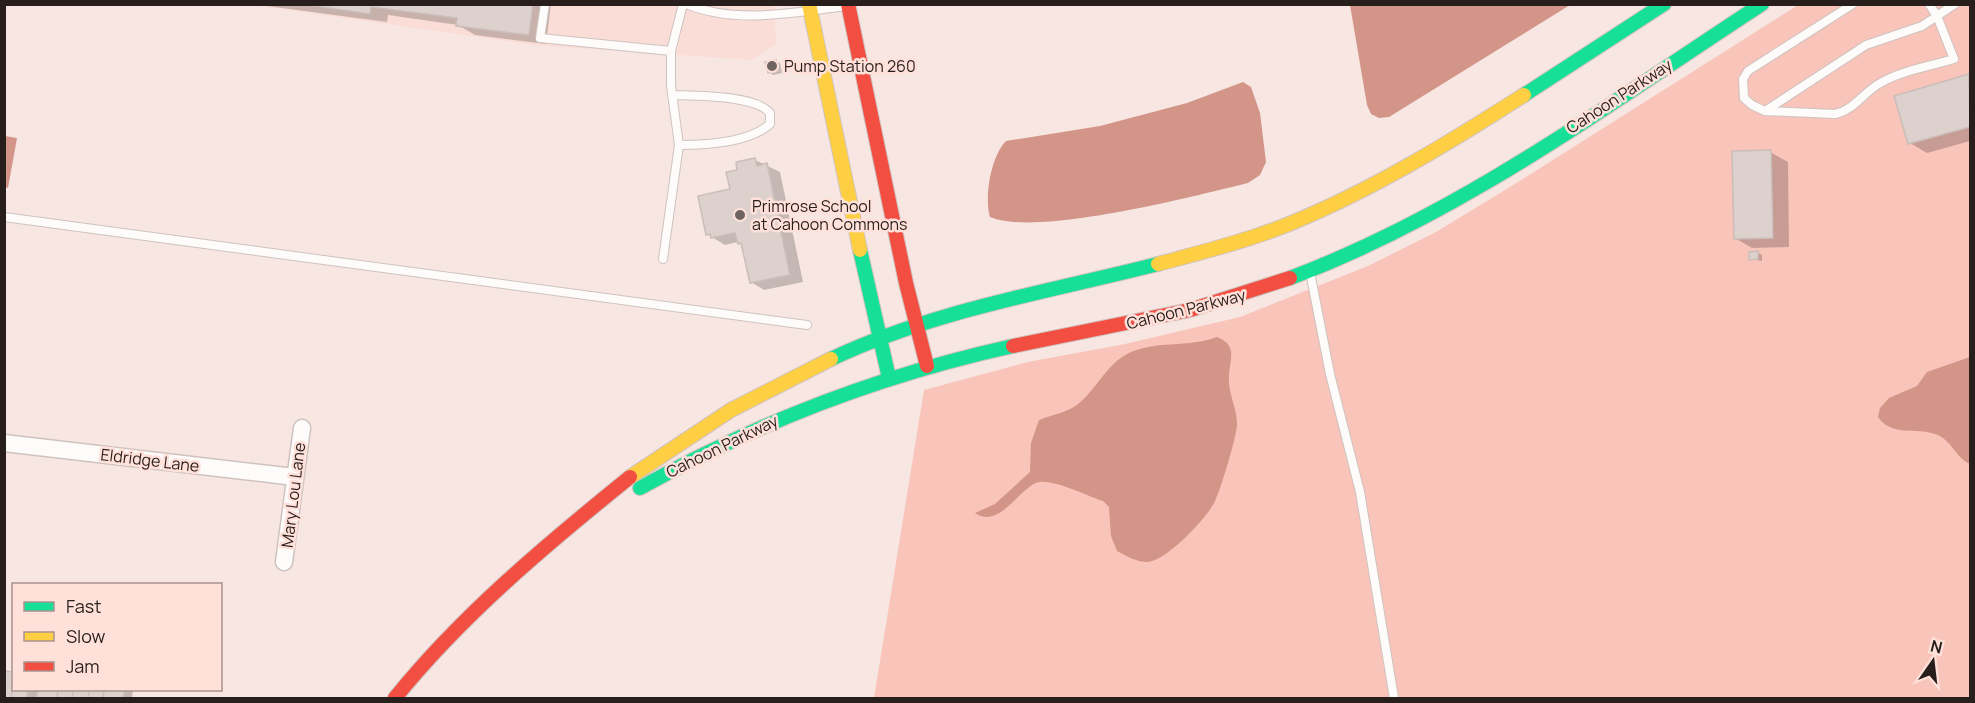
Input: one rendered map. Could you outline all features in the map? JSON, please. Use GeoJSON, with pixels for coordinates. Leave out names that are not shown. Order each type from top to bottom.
{"type":"FeatureCollection","features":[{"type":"Feature","properties":{"kind":"street","name":"Cahoon Parkway"},"geometry":{"type":"LineString","coordinates":[[395,699],[450,636],[515,574],[633,475],[707,426],[816,366],[917,324],[1006,300],[1179,260],[1232,244],[1310,215],[1360,192],[1434,152],[1664,4]]}},
{"type":"Feature","properties":{"kind":"street","name":"Cahoon Parkway"},"geometry":{"type":"LineString","coordinates":[[573,527],[698,455],[742,434],[803,408],[889,378],[927,366],[1015,345],[1178,314],[1249,294],[1310,272],[1369,246],[1458,198],[1762,4]]}},
{"type":"Feature","properties":{"kind":"street"},"geometry":{"type":"LineString","coordinates":[[848,5],[927,366]]}},
{"type":"Feature","properties":{"kind":"street"},"geometry":{"type":"LineString","coordinates":[[810,7],[889,378]]}},
{"type":"Feature","properties":{"kind":"street","name":"Mary Lou Lane"},"geometry":{"type":"LineString","coordinates":[[284,562],[302,428]]}},
{"type":"Feature","properties":{"kind":"street","name":"Eldridge Lane"},"geometry":{"type":"LineString","coordinates":[[4,443],[295,477]]}},
{"type":"Feature","properties":{"kind":"lane"},"geometry":{"type":"LineString","coordinates":[[545,4],[540,38],[671,51]]}},
{"type":"Feature","properties":{"kind":"lane"},"geometry":{"type":"LineString","coordinates":[[663,259],[679,146],[672,95],[671,51],[685,4],[709,14],[752,17],[810,7],[848,5]]}},
{"type":"Feature","properties":{"kind":"lane"},"geometry":{"type":"LineString","coordinates":[[1853,4],[1748,71],[1743,79],[1744,98],[1765,111],[1835,114],[1846,112],[1877,85],[1889,79],[1954,59],[1937,16],[1929,4]]}},
{"type":"Feature","properties":{"kind":"lane"},"geometry":{"type":"LineString","coordinates":[[1765,111],[1866,45],[1922,27],[1956,4]]}},
{"type":"Feature","properties":{"kind":"lane"},"geometry":{"type":"LineString","coordinates":[[672,95],[749,102],[764,106],[770,113],[770,124],[761,132],[704,145],[679,146]]}},
{"type":"Feature","properties":{"kind":"lane"},"geometry":{"type":"LineString","coordinates":[[4,217],[807,325]]}},
{"type":"Feature","properties":{"kind":"lane"},"geometry":{"type":"LineString","coordinates":[[1310,272],[1325,351],[1360,492],[1394,699]]}},
{"type":"Feature","properties":{"kind":"shaded area"},"geometry":{"type":"Polygon","coordinates":[[[1350,4],[1570,5],[1389,117],[1379,118],[1371,114],[1367,105],[1350,4]]]}},
{"type":"Feature","properties":{"kind":"shaded area"},"geometry":{"type":"Polygon","coordinates":[[[253,5],[774,5],[776,44],[752,60],[534,45],[253,5]]]}},
{"type":"Feature","properties":{"kind":"shaded area"},"geometry":{"type":"Polygon","coordinates":[[[1798,5],[1970,5],[1970,698],[874,698],[924,390],[1028,362],[1125,344],[1240,317],[1368,266],[1436,232],[1798,5]]]}},
{"type":"Feature","properties":{"kind":"shaded area"},"geometry":{"type":"Polygon","coordinates":[[[1243,82],[1251,87],[1260,113],[1266,162],[1260,175],[1248,183],[1155,205],[1078,218],[1042,222],[1012,222],[990,217],[988,188],[990,177],[996,156],[1006,141],[1100,126],[1187,103],[1243,82]]]}},
{"type":"Feature","properties":{"kind":"shaded area"},"geometry":{"type":"Polygon","coordinates":[[[5,136],[17,138],[8,188],[5,187],[5,136]]]}},
{"type":"Feature","properties":{"kind":"shaded area"},"geometry":{"type":"Polygon","coordinates":[[[1217,337],[1229,345],[1231,350],[1229,383],[1237,424],[1234,440],[1214,503],[1194,529],[1174,548],[1155,560],[1147,562],[1117,551],[1111,536],[1109,507],[1103,501],[1053,483],[1039,482],[1032,485],[1001,512],[993,516],[984,517],[975,513],[995,504],[1030,472],[1031,443],[1039,420],[1078,404],[1113,364],[1137,350],[1217,337]]]}},
{"type":"Feature","properties":{"kind":"shaded area"},"geometry":{"type":"Polygon","coordinates":[[[1970,357],[1970,464],[1941,436],[1890,427],[1878,417],[1880,408],[1889,398],[1917,386],[1927,372],[1970,357]]]}},
{"type":"Feature","properties":{"kind":"building"},"geometry":{"type":"Polygon","coordinates":[[[301,4],[533,4],[529,35],[456,26],[457,18],[371,7],[370,14],[301,4]]]}},
{"type":"Feature","properties":{"kind":"building","name":"Pump Station 260"},"geometry":{"type":"Polygon","coordinates":[[[776,60],[779,71],[768,73],[765,62],[776,60]]]}},
{"type":"Feature","properties":{"kind":"building"},"geometry":{"type":"Polygon","coordinates":[[[1969,74],[1970,127],[1908,144],[1894,96],[1969,74]]]}},
{"type":"Feature","properties":{"kind":"building"},"geometry":{"type":"Polygon","coordinates":[[[1771,150],[1773,238],[1734,239],[1732,151],[1771,150]]]}},
{"type":"Feature","properties":{"kind":"building","name":"Primrose School at Cahoon Commons"},"geometry":{"type":"Polygon","coordinates":[[[755,158],[757,166],[767,163],[790,275],[750,283],[741,243],[738,244],[735,233],[711,238],[710,234],[706,235],[698,196],[730,189],[726,172],[737,170],[736,162],[755,158]]]}},
{"type":"Feature","properties":{"kind":"building"},"geometry":{"type":"Polygon","coordinates":[[[1758,251],[1758,259],[1749,260],[1749,252],[1758,251]]]}},
{"type":"Feature","properties":{"kind":"building"},"geometry":{"type":"Polygon","coordinates":[[[4,671],[12,672],[11,698],[4,698],[4,671]]]}},
{"type":"Feature","properties":{"kind":"building"},"geometry":{"type":"Polygon","coordinates":[[[12,691],[28,691],[27,698],[11,698],[12,691]]]}},
{"type":"Feature","properties":{"kind":"building"},"geometry":{"type":"Polygon","coordinates":[[[38,691],[58,691],[57,698],[36,698],[38,691]]]}},
{"type":"Feature","properties":{"kind":"building"},"geometry":{"type":"Polygon","coordinates":[[[58,691],[73,691],[72,698],[57,698],[58,691]]]}},
{"type":"Feature","properties":{"kind":"building"},"geometry":{"type":"Polygon","coordinates":[[[73,691],[89,691],[88,698],[72,698],[73,691]]]}},
{"type":"Feature","properties":{"kind":"building"},"geometry":{"type":"Polygon","coordinates":[[[89,691],[104,691],[103,698],[88,698],[89,691]]]}},
{"type":"Feature","properties":{"kind":"building"},"geometry":{"type":"Polygon","coordinates":[[[104,691],[125,691],[123,698],[103,698],[104,691]]]}},
{"type":"Feature","properties":{"kind":"traffic: fast"},"geometry":{"type":"LineString","coordinates":[[1524,95],[1664,4]]}},
{"type":"Feature","properties":{"kind":"traffic: fast"},"geometry":{"type":"LineString","coordinates":[[1290,278],[1353,252],[1415,222],[1474,189],[1591,117],[1762,4]]}},
{"type":"Feature","properties":{"kind":"traffic: fast"},"geometry":{"type":"LineString","coordinates":[[860,250],[889,378]]}},
{"type":"Feature","properties":{"kind":"traffic: fast"},"geometry":{"type":"LineString","coordinates":[[831,359],[910,327],[951,315],[1158,264]]}},
{"type":"Feature","properties":{"kind":"traffic: fast"},"geometry":{"type":"LineString","coordinates":[[640,488],[730,442],[821,403],[916,371],[1013,346]]}},
{"type":"Feature","properties":{"kind":"traffic: slow"},"geometry":{"type":"LineString","coordinates":[[809,4],[860,250]]}},
{"type":"Feature","properties":{"kind":"traffic: slow"},"geometry":{"type":"LineString","coordinates":[[1158,264],[1257,236],[1320,211],[1410,165],[1524,95]]}},
{"type":"Feature","properties":{"kind":"traffic: slow"},"geometry":{"type":"LineString","coordinates":[[630,477],[731,410],[831,359]]}},
{"type":"Feature","properties":{"kind":"traffic: jam"},"geometry":{"type":"LineString","coordinates":[[848,4],[906,283],[927,366]]}},
{"type":"Feature","properties":{"kind":"traffic: jam"},"geometry":{"type":"LineString","coordinates":[[1013,346],[1190,310],[1290,278]]}},
{"type":"Feature","properties":{"kind":"traffic: jam"},"geometry":{"type":"LineString","coordinates":[[395,698],[421,667],[477,609],[537,554],[630,477]]}},
{"type":"Feature","properties":{"kind":"place","name":"Pump Station 260"},"geometry":{"type":"Point","coordinates":[772,66]}},
{"type":"Feature","properties":{"kind":"place","name":"Primrose School at Cahoon Commons"},"geometry":{"type":"Point","coordinates":[740,215]}}]}
